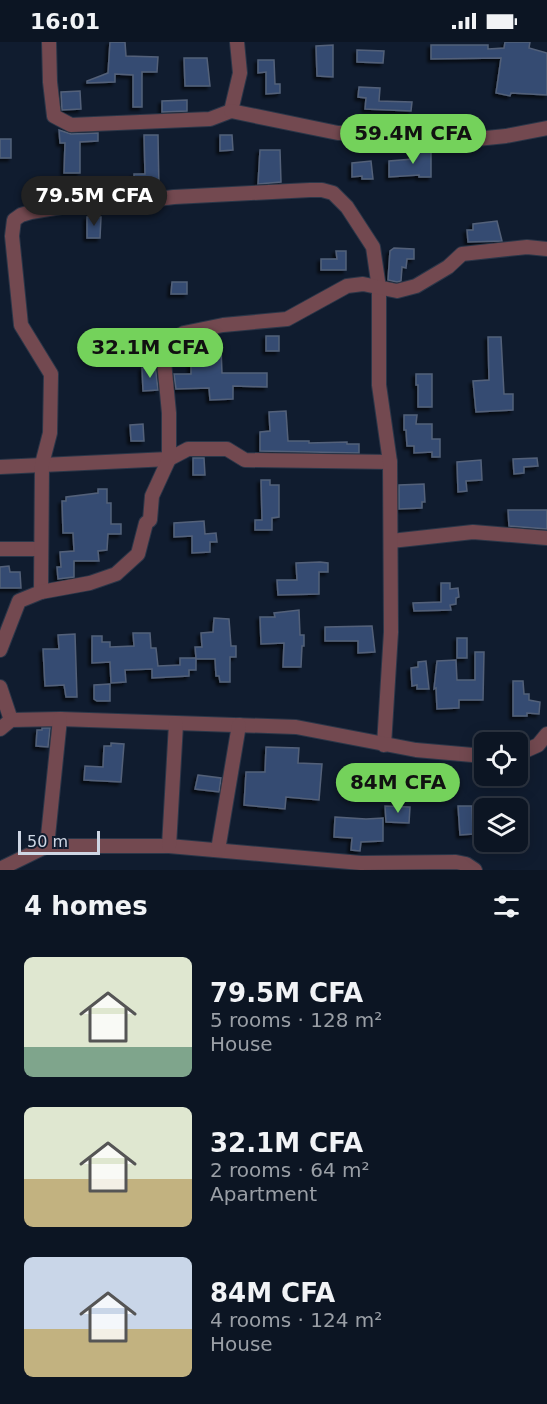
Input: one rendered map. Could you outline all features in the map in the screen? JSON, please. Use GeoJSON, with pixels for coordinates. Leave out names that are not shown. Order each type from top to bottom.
{"type":"FeatureCollection","features":[{"type":"Feature","properties":{"kind":"street"},"geometry":{"type":"LineString","coordinates":[[49,42],[54,116],[71,125],[210,119],[231,111],[338,133],[402,132],[457,141],[506,136],[547,128]]}},
{"type":"Feature","properties":{"kind":"street"},"geometry":{"type":"LineString","coordinates":[[231,111],[240,73],[237,42]]}},
{"type":"Feature","properties":{"kind":"street"},"geometry":{"type":"LineString","coordinates":[[41,592],[42,464],[50,433],[51,374],[21,325],[12,236],[14,220],[21,215],[103,200],[141,201],[174,197],[322,190],[333,193],[347,207],[373,247],[379,288],[379,385],[390,462],[391,541],[391,632],[384,745]]}},
{"type":"Feature","properties":{"kind":"street"},"geometry":{"type":"LineString","coordinates":[[0,650],[19,601],[41,592],[90,583],[116,574],[138,554],[146,523],[150,520],[152,496],[170,459],[169,413],[163,351],[169,341],[193,331],[248,322],[287,319],[347,285],[363,284],[397,291],[416,286],[448,267],[462,254],[527,247],[547,249]]}},
{"type":"Feature","properties":{"kind":"street"},"geometry":{"type":"LineString","coordinates":[[0,467],[170,459],[188,449],[227,449],[245,460],[390,462]]}},
{"type":"Feature","properties":{"kind":"street"},"geometry":{"type":"LineString","coordinates":[[391,541],[473,532],[547,538]]}},
{"type":"Feature","properties":{"kind":"street"},"geometry":{"type":"LineString","coordinates":[[0,549],[41,549]]}},
{"type":"Feature","properties":{"kind":"street"},"geometry":{"type":"LineString","coordinates":[[0,687],[5,724],[60,719],[296,727],[384,745],[474,755]]}},
{"type":"Feature","properties":{"kind":"street"},"geometry":{"type":"LineString","coordinates":[[47,846],[60,719]]}},
{"type":"Feature","properties":{"kind":"street"},"geometry":{"type":"LineString","coordinates":[[169,846],[176,724]]}},
{"type":"Feature","properties":{"kind":"street"},"geometry":{"type":"LineString","coordinates":[[219,850],[239,725]]}},
{"type":"Feature","properties":{"kind":"street"},"geometry":{"type":"LineString","coordinates":[[528,750],[538,745],[547,734]]}},
{"type":"Feature","properties":{"kind":"street"},"geometry":{"type":"LineString","coordinates":[[4,870],[4,867],[47,846],[169,846],[361,863],[456,862],[466,864],[475,870]]}},
{"type":"Feature","properties":{"kind":"building"},"geometry":{"type":"Polygon","coordinates":[[[110,42],[125,42],[126,56],[158,57],[157,72],[142,72],[142,107],[133,107],[133,75],[115,74],[115,82],[87,83],[87,81],[108,73],[110,42]]]}},
{"type":"Feature","properties":{"kind":"building"},"geometry":{"type":"Polygon","coordinates":[[[505,42],[530,42],[529,48],[547,53],[547,95],[511,93],[510,96],[496,93],[501,58],[431,59],[431,45],[488,45],[488,49],[504,48],[505,42]]]}},
{"type":"Feature","properties":{"kind":"building"},"geometry":{"type":"Polygon","coordinates":[[[333,45],[333,77],[317,76],[316,46],[333,45]]]}},
{"type":"Feature","properties":{"kind":"building"},"geometry":{"type":"Polygon","coordinates":[[[357,50],[384,51],[383,63],[357,62],[357,50]]]}},
{"type":"Feature","properties":{"kind":"building"},"geometry":{"type":"Polygon","coordinates":[[[184,58],[207,58],[210,86],[185,86],[184,58]]]}},
{"type":"Feature","properties":{"kind":"building"},"geometry":{"type":"Polygon","coordinates":[[[258,60],[274,60],[275,84],[280,84],[280,93],[266,94],[266,72],[258,73],[258,60]]]}},
{"type":"Feature","properties":{"kind":"building"},"geometry":{"type":"Polygon","coordinates":[[[359,87],[380,88],[379,101],[412,102],[411,111],[365,109],[366,98],[358,97],[359,87]]]}},
{"type":"Feature","properties":{"kind":"building"},"geometry":{"type":"Polygon","coordinates":[[[80,91],[81,109],[62,110],[61,92],[80,91]]]}},
{"type":"Feature","properties":{"kind":"building"},"geometry":{"type":"Polygon","coordinates":[[[187,100],[187,111],[162,112],[162,101],[187,100]]]}},
{"type":"Feature","properties":{"kind":"building"},"geometry":{"type":"Polygon","coordinates":[[[59,130],[71,134],[98,133],[98,141],[80,142],[80,173],[64,173],[65,143],[60,143],[59,130]]]}},
{"type":"Feature","properties":{"kind":"building"},"geometry":{"type":"Polygon","coordinates":[[[144,135],[158,135],[159,189],[134,188],[134,174],[145,174],[144,135]]]}},
{"type":"Feature","properties":{"kind":"building"},"geometry":{"type":"Polygon","coordinates":[[[220,135],[232,135],[233,150],[220,151],[220,135]]]}},
{"type":"Feature","properties":{"kind":"building"},"geometry":{"type":"Polygon","coordinates":[[[0,139],[11,139],[11,158],[0,158],[0,139]]]}},
{"type":"Feature","properties":{"kind":"building"},"geometry":{"type":"Polygon","coordinates":[[[420,144],[431,146],[431,177],[419,177],[419,175],[389,177],[389,161],[413,159],[413,153],[419,153],[420,144]]]}},
{"type":"Feature","properties":{"kind":"building"},"geometry":{"type":"Polygon","coordinates":[[[260,150],[280,150],[281,182],[258,184],[260,150]]]}},
{"type":"Feature","properties":{"kind":"building"},"geometry":{"type":"Polygon","coordinates":[[[371,161],[373,179],[362,179],[362,176],[352,177],[352,163],[371,161]]]}},
{"type":"Feature","properties":{"kind":"building"},"geometry":{"type":"Polygon","coordinates":[[[87,217],[101,217],[100,238],[87,238],[87,217]]]}},
{"type":"Feature","properties":{"kind":"building"},"geometry":{"type":"Polygon","coordinates":[[[497,221],[502,241],[468,242],[467,230],[473,230],[473,224],[497,221]]]}},
{"type":"Feature","properties":{"kind":"building"},"geometry":{"type":"Polygon","coordinates":[[[394,248],[414,249],[414,259],[407,259],[406,268],[402,267],[401,281],[397,282],[388,280],[390,251],[394,248]]]}},
{"type":"Feature","properties":{"kind":"building"},"geometry":{"type":"Polygon","coordinates":[[[336,251],[346,251],[346,270],[321,270],[321,259],[337,259],[336,251]]]}},
{"type":"Feature","properties":{"kind":"building"},"geometry":{"type":"Polygon","coordinates":[[[172,282],[187,282],[187,294],[171,294],[172,282]]]}},
{"type":"Feature","properties":{"kind":"building"},"geometry":{"type":"Polygon","coordinates":[[[266,336],[279,336],[279,351],[266,351],[266,336]]]}},
{"type":"Feature","properties":{"kind":"building"},"geometry":{"type":"Polygon","coordinates":[[[488,337],[501,337],[504,394],[513,394],[513,410],[476,412],[473,381],[489,380],[488,337]]]}},
{"type":"Feature","properties":{"kind":"building"},"geometry":{"type":"Polygon","coordinates":[[[212,348],[221,348],[222,373],[267,373],[267,387],[233,386],[233,399],[210,400],[209,388],[176,389],[174,374],[191,374],[191,351],[212,350],[212,348]]]}},
{"type":"Feature","properties":{"kind":"building"},"geometry":{"type":"Polygon","coordinates":[[[155,364],[158,390],[143,391],[142,368],[155,368],[155,364]]]}},
{"type":"Feature","properties":{"kind":"building"},"geometry":{"type":"Polygon","coordinates":[[[416,374],[432,374],[432,407],[418,407],[416,374]]]}},
{"type":"Feature","properties":{"kind":"building"},"geometry":{"type":"Polygon","coordinates":[[[286,411],[288,441],[359,444],[359,453],[260,451],[260,432],[270,431],[269,412],[286,411]]]}},
{"type":"Feature","properties":{"kind":"building"},"geometry":{"type":"Polygon","coordinates":[[[404,415],[417,415],[416,424],[432,424],[432,439],[440,439],[440,457],[432,457],[432,452],[414,453],[414,446],[407,446],[404,415]]]}},
{"type":"Feature","properties":{"kind":"building"},"geometry":{"type":"Polygon","coordinates":[[[143,424],[144,441],[131,441],[130,425],[143,424]]]}},
{"type":"Feature","properties":{"kind":"building"},"geometry":{"type":"Polygon","coordinates":[[[193,458],[204,458],[205,475],[193,475],[193,458]]]}},
{"type":"Feature","properties":{"kind":"building"},"geometry":{"type":"Polygon","coordinates":[[[537,458],[538,466],[524,467],[524,473],[514,474],[513,459],[537,458]]]}},
{"type":"Feature","properties":{"kind":"building"},"geometry":{"type":"Polygon","coordinates":[[[481,460],[482,480],[466,481],[467,491],[458,492],[457,462],[481,460]]]}},
{"type":"Feature","properties":{"kind":"building"},"geometry":{"type":"Polygon","coordinates":[[[261,480],[270,480],[270,485],[279,485],[279,517],[272,518],[272,530],[255,530],[255,520],[262,520],[261,480]]]}},
{"type":"Feature","properties":{"kind":"building"},"geometry":{"type":"Polygon","coordinates":[[[424,484],[425,502],[422,502],[422,508],[399,509],[399,485],[424,484]]]}},
{"type":"Feature","properties":{"kind":"building"},"geometry":{"type":"Polygon","coordinates":[[[98,489],[107,489],[107,503],[111,503],[111,524],[121,524],[121,534],[108,534],[107,550],[98,551],[99,561],[74,561],[74,577],[58,579],[57,567],[61,567],[60,552],[74,551],[73,533],[63,533],[62,501],[66,501],[66,497],[98,493],[98,489]]]}},
{"type":"Feature","properties":{"kind":"building"},"geometry":{"type":"Polygon","coordinates":[[[508,510],[547,510],[547,529],[509,526],[508,510]]]}},
{"type":"Feature","properties":{"kind":"building"},"geometry":{"type":"Polygon","coordinates":[[[204,521],[205,534],[216,533],[217,542],[210,542],[210,552],[192,553],[192,536],[174,537],[174,523],[204,521]]]}},
{"type":"Feature","properties":{"kind":"building"},"geometry":{"type":"Polygon","coordinates":[[[296,563],[328,563],[328,572],[319,572],[319,594],[278,595],[277,580],[297,580],[296,563]]]}},
{"type":"Feature","properties":{"kind":"building"},"geometry":{"type":"Polygon","coordinates":[[[9,566],[10,572],[20,572],[21,588],[0,588],[0,567],[9,566]]]}},
{"type":"Feature","properties":{"kind":"building"},"geometry":{"type":"Polygon","coordinates":[[[441,583],[450,583],[450,589],[458,588],[459,597],[456,598],[456,604],[450,605],[451,610],[414,611],[413,603],[441,602],[441,583]]]}},
{"type":"Feature","properties":{"kind":"building"},"geometry":{"type":"Polygon","coordinates":[[[299,610],[300,635],[304,635],[301,667],[283,667],[284,643],[261,644],[260,617],[275,617],[274,613],[299,610]]]}},
{"type":"Feature","properties":{"kind":"building"},"geometry":{"type":"Polygon","coordinates":[[[214,618],[229,619],[231,646],[236,646],[236,657],[230,657],[230,682],[220,682],[219,676],[216,676],[215,659],[196,659],[196,670],[189,670],[189,676],[152,678],[152,669],[125,670],[126,682],[111,683],[110,662],[92,663],[92,636],[102,636],[102,642],[110,642],[110,647],[134,646],[133,633],[150,633],[151,648],[156,648],[158,666],[180,665],[180,658],[196,658],[195,647],[202,647],[201,633],[213,632],[214,618]]]}},
{"type":"Feature","properties":{"kind":"building"},"geometry":{"type":"Polygon","coordinates":[[[372,626],[375,652],[358,653],[358,641],[325,641],[325,627],[372,626]]]}},
{"type":"Feature","properties":{"kind":"building"},"geometry":{"type":"Polygon","coordinates":[[[75,634],[77,697],[66,697],[64,685],[45,686],[43,649],[59,649],[58,635],[75,634]]]}},
{"type":"Feature","properties":{"kind":"building"},"geometry":{"type":"Polygon","coordinates":[[[457,638],[467,638],[467,658],[457,658],[457,638]]]}},
{"type":"Feature","properties":{"kind":"building"},"geometry":{"type":"Polygon","coordinates":[[[475,652],[484,652],[483,700],[459,700],[459,708],[437,709],[436,688],[434,689],[437,661],[456,660],[457,680],[475,680],[475,652]]]}},
{"type":"Feature","properties":{"kind":"building"},"geometry":{"type":"Polygon","coordinates":[[[426,661],[429,689],[417,689],[417,685],[412,686],[411,668],[418,667],[418,662],[426,661]]]}},
{"type":"Feature","properties":{"kind":"building"},"geometry":{"type":"Polygon","coordinates":[[[513,681],[523,681],[524,694],[529,694],[529,700],[540,702],[539,714],[527,713],[527,716],[513,716],[513,681]]]}},
{"type":"Feature","properties":{"kind":"building"},"geometry":{"type":"Polygon","coordinates":[[[110,684],[110,701],[94,699],[94,685],[110,684]]]}},
{"type":"Feature","properties":{"kind":"building"},"geometry":{"type":"Polygon","coordinates":[[[42,728],[50,728],[48,747],[36,746],[37,730],[42,730],[42,728]]]}},
{"type":"Feature","properties":{"kind":"building"},"geometry":{"type":"Polygon","coordinates":[[[111,743],[124,744],[121,782],[84,780],[85,766],[103,767],[104,746],[111,746],[111,743]]]}},
{"type":"Feature","properties":{"kind":"building"},"geometry":{"type":"Polygon","coordinates":[[[266,747],[299,748],[298,763],[322,764],[319,800],[286,797],[285,809],[244,805],[246,772],[265,772],[266,747]]]}},
{"type":"Feature","properties":{"kind":"building"},"geometry":{"type":"Polygon","coordinates":[[[198,775],[221,778],[219,792],[195,789],[198,775]]]}},
{"type":"Feature","properties":{"kind":"building"},"geometry":{"type":"Polygon","coordinates":[[[385,806],[410,807],[409,823],[386,822],[385,806]]]}},
{"type":"Feature","properties":{"kind":"building"},"geometry":{"type":"Polygon","coordinates":[[[458,806],[472,806],[473,834],[460,835],[458,806]]]}},
{"type":"Feature","properties":{"kind":"building"},"geometry":{"type":"Polygon","coordinates":[[[335,817],[383,818],[383,841],[361,842],[360,851],[351,850],[352,838],[334,837],[335,817]]]}}]}
